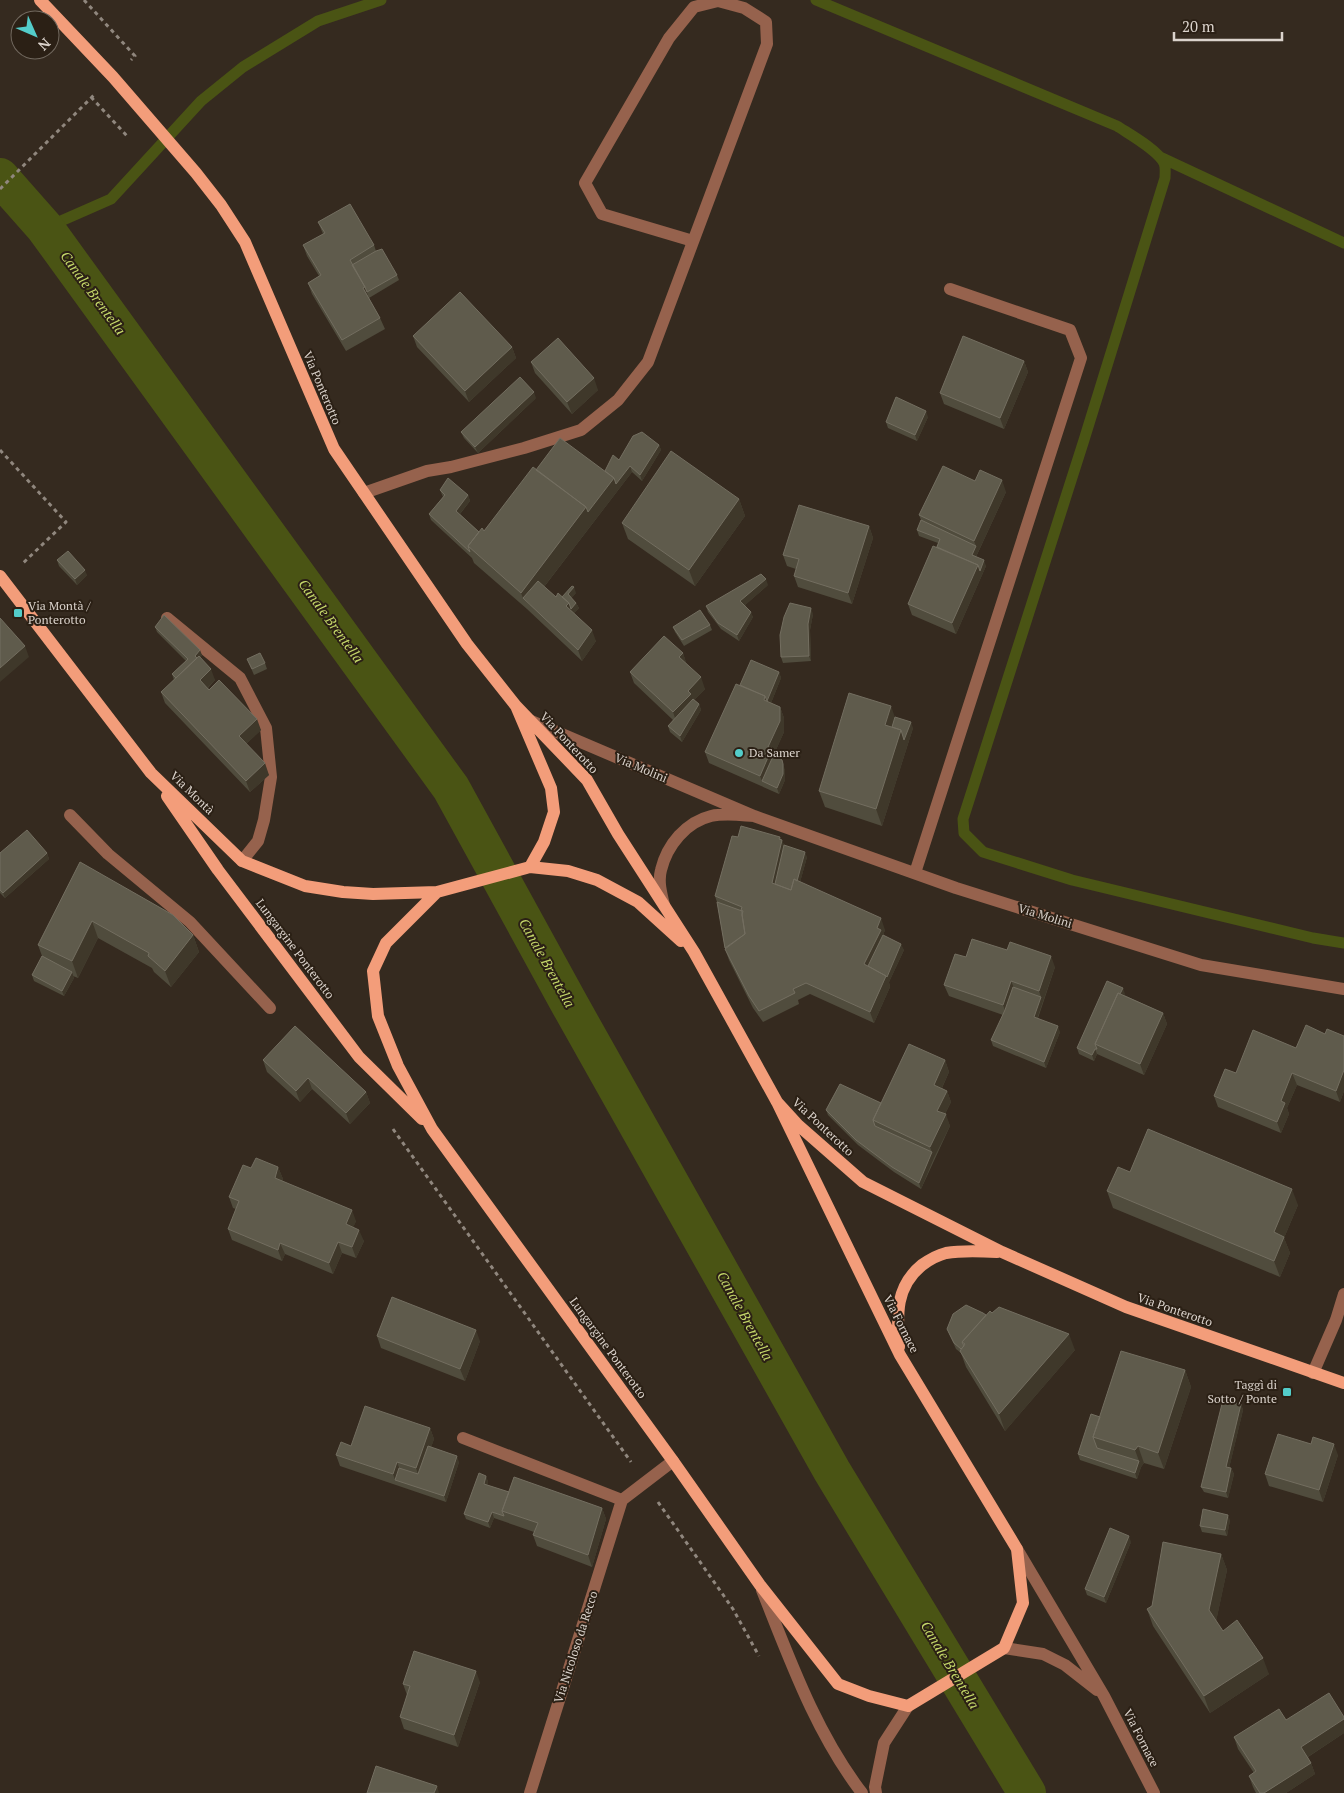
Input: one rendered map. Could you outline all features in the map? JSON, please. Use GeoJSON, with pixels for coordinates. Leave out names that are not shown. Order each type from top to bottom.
{"type":"FeatureCollection","features":[{"type":"Feature","properties":{"kind":"main road","name":"Via Ponterotto"},"geometry":{"type":"LineString","coordinates":[[40,0],[113,77],[222,205],[245,242],[334,449],[467,644],[516,706],[587,780],[618,834],[694,952],[776,1102],[798,1125],[863,1182],[1002,1252],[1126,1307],[1344,1383]]}},
{"type":"Feature","properties":{"kind":"main road","name":"Via Montà"},"geometry":{"type":"LineString","coordinates":[[0,576],[152,773],[242,861],[305,886],[343,892],[372,894],[441,891]]}},
{"type":"Feature","properties":{"kind":"main road","name":"Via Ponterotto"},"geometry":{"type":"LineString","coordinates":[[516,706],[550,788],[554,812],[544,842],[527,868]]}},
{"type":"Feature","properties":{"kind":"main road","name":"Lungargine Ponterotto"},"geometry":{"type":"LineString","coordinates":[[152,773],[218,870],[359,1057],[432,1128]]}},
{"type":"Feature","properties":{"kind":"main road","name":"Via Ponterotto"},"geometry":{"type":"LineString","coordinates":[[441,891],[527,868],[568,871],[598,880],[638,902],[694,952]]}},
{"type":"Feature","properties":{"kind":"main road","name":"Lungargine Ponterotto"},"geometry":{"type":"LineString","coordinates":[[441,891],[386,943],[373,972],[378,1016],[398,1066],[432,1128],[673,1461],[760,1585],[838,1684],[869,1696],[908,1706]]}},
{"type":"Feature","properties":{"kind":"main road","name":"Via Fornace"},"geometry":{"type":"LineString","coordinates":[[776,1102],[900,1354],[1017,1549],[1023,1603],[998,1651]]}},
{"type":"Feature","properties":{"kind":"main road","name":"Via Ponterotto"},"geometry":{"type":"LineString","coordinates":[[900,1354],[899,1301],[905,1283],[915,1271],[928,1261],[945,1253],[969,1251],[1002,1252]]}},
{"type":"Feature","properties":{"kind":"main road"},"geometry":{"type":"LineString","coordinates":[[908,1706],[998,1651]]}},
{"type":"Feature","properties":{"kind":"street"},"geometry":{"type":"LineString","coordinates":[[364,493],[427,471],[451,467],[515,450],[581,430],[618,400],[648,362],[767,44],[766,22],[744,8],[718,1],[694,7],[669,38],[586,183],[602,214],[693,241]]}},
{"type":"Feature","properties":{"kind":"street"},"geometry":{"type":"LineString","coordinates":[[915,873],[1081,358],[1070,330],[950,289]]}},
{"type":"Feature","properties":{"kind":"street"},"geometry":{"type":"LineString","coordinates":[[167,618],[240,678],[266,728],[271,777],[264,820],[258,840],[242,861]]}},
{"type":"Feature","properties":{"kind":"street","name":"Via Molini"},"geometry":{"type":"LineString","coordinates":[[529,720],[754,816],[956,888],[1201,965],[1344,989]]}},
{"type":"Feature","properties":{"kind":"street","name":"Via Molini"},"geometry":{"type":"LineString","coordinates":[[664,904],[660,886],[660,871],[671,845],[683,831],[694,823],[710,817],[728,814],[754,816]]}},
{"type":"Feature","properties":{"kind":"street"},"geometry":{"type":"LineString","coordinates":[[70,815],[108,854],[190,922],[270,1008]]}},
{"type":"Feature","properties":{"kind":"street"},"geometry":{"type":"LineString","coordinates":[[1313,1373],[1336,1320],[1344,1294]]}},
{"type":"Feature","properties":{"kind":"street"},"geometry":{"type":"LineString","coordinates":[[463,1438],[622,1500],[673,1461]]}},
{"type":"Feature","properties":{"kind":"street","name":"Via Nicoloso da Recco"},"geometry":{"type":"LineString","coordinates":[[530,1793],[622,1500]]}},
{"type":"Feature","properties":{"kind":"street","name":"Via Fornace"},"geometry":{"type":"LineString","coordinates":[[1017,1549],[1104,1696],[1154,1793]]}},
{"type":"Feature","properties":{"kind":"street","name":"Lungargine Ponterotto"},"geometry":{"type":"LineString","coordinates":[[760,1585],[797,1677],[826,1737],[862,1793]]}},
{"type":"Feature","properties":{"kind":"street","name":"Via Fornace"},"geometry":{"type":"LineString","coordinates":[[998,1651],[1043,1654],[1065,1665],[1104,1696]]}},
{"type":"Feature","properties":{"kind":"street"},"geometry":{"type":"LineString","coordinates":[[876,1793],[875,1787],[884,1743],[908,1706]]}},
{"type":"Feature","properties":{"kind":"path"},"geometry":{"type":"LineString","coordinates":[[84,0],[135,56]]}},
{"type":"Feature","properties":{"kind":"path"},"geometry":{"type":"LineString","coordinates":[[0,188],[91,97],[112,120]]}},
{"type":"Feature","properties":{"kind":"path"},"geometry":{"type":"LineString","coordinates":[[0,450],[66,522],[26,560]]}},
{"type":"Feature","properties":{"kind":"path"},"geometry":{"type":"LineString","coordinates":[[387,1121],[645,1482],[733,1609],[761,1660]]}},
{"type":"Feature","properties":{"kind":"building"},"geometry":{"type":"Polygon","coordinates":[[[350,204],[374,245],[350,260],[380,318],[342,340],[308,283],[321,275],[303,245],[325,233],[318,222],[350,204]]]}},
{"type":"Feature","properties":{"kind":"building"},"geometry":{"type":"Polygon","coordinates":[[[382,249],[397,275],[367,292],[352,265],[382,249]]]}},
{"type":"Feature","properties":{"kind":"building"},"geometry":{"type":"Polygon","coordinates":[[[460,292],[512,347],[465,391],[413,336],[460,292]]]}},
{"type":"Feature","properties":{"kind":"building"},"geometry":{"type":"Polygon","coordinates":[[[963,336],[1024,361],[1000,418],[940,393],[963,336]]]}},
{"type":"Feature","properties":{"kind":"building"},"geometry":{"type":"Polygon","coordinates":[[[558,338],[594,378],[567,402],[531,362],[558,338]]]}},
{"type":"Feature","properties":{"kind":"building"},"geometry":{"type":"Polygon","coordinates":[[[520,377],[534,392],[475,447],[461,432],[520,377]]]}},
{"type":"Feature","properties":{"kind":"building"},"geometry":{"type":"Polygon","coordinates":[[[896,397],[926,411],[915,435],[886,422],[896,397]]]}},
{"type":"Feature","properties":{"kind":"building"},"geometry":{"type":"Polygon","coordinates":[[[642,432],[659,445],[640,475],[630,466],[616,484],[614,478],[605,471],[613,455],[619,460],[633,436],[642,432]]]}},
{"type":"Feature","properties":{"kind":"building"},"geometry":{"type":"Polygon","coordinates":[[[560,438],[614,478],[588,512],[586,507],[536,470],[560,438]]]}},
{"type":"Feature","properties":{"kind":"building"},"geometry":{"type":"Polygon","coordinates":[[[671,451],[739,499],[689,570],[622,523],[671,451]]]}},
{"type":"Feature","properties":{"kind":"building"},"geometry":{"type":"Polygon","coordinates":[[[943,466],[975,481],[980,470],[1002,480],[974,541],[919,515],[943,466]]]}},
{"type":"Feature","properties":{"kind":"building"},"geometry":{"type":"Polygon","coordinates":[[[533,467],[586,507],[521,593],[468,546],[482,528],[484,531],[533,467]]]}},
{"type":"Feature","properties":{"kind":"building"},"geometry":{"type":"Polygon","coordinates":[[[448,478],[468,495],[456,511],[479,532],[468,546],[470,552],[429,514],[445,495],[440,490],[448,478]]]}},
{"type":"Feature","properties":{"kind":"building"},"geometry":{"type":"Polygon","coordinates":[[[799,505],[869,526],[848,593],[794,576],[799,559],[783,555],[799,505]]]}},
{"type":"Feature","properties":{"kind":"building"},"geometry":{"type":"Polygon","coordinates":[[[921,520],[976,546],[972,555],[984,560],[980,571],[978,565],[937,547],[940,539],[917,530],[921,520]]]}},
{"type":"Feature","properties":{"kind":"building"},"geometry":{"type":"Polygon","coordinates":[[[933,546],[978,565],[952,623],[908,604],[933,546]]]}},
{"type":"Feature","properties":{"kind":"building"},"geometry":{"type":"Polygon","coordinates":[[[68,551],[85,570],[75,579],[57,560],[68,551]]]}},
{"type":"Feature","properties":{"kind":"building"},"geometry":{"type":"Polygon","coordinates":[[[761,574],[766,579],[740,601],[751,612],[737,635],[718,623],[706,606],[761,574]]]}},
{"type":"Feature","properties":{"kind":"building"},"geometry":{"type":"Polygon","coordinates":[[[538,581],[556,597],[558,593],[569,603],[566,606],[592,630],[578,650],[523,598],[538,581]]]}},
{"type":"Feature","properties":{"kind":"building"},"geometry":{"type":"Polygon","coordinates":[[[572,586],[574,587],[568,594],[576,603],[571,609],[569,603],[562,597],[572,586]]]}},
{"type":"Feature","properties":{"kind":"building"},"geometry":{"type":"Polygon","coordinates":[[[790,603],[811,608],[808,624],[809,656],[781,657],[780,635],[784,617],[790,603]]]}},
{"type":"Feature","properties":{"kind":"building"},"geometry":{"type":"Polygon","coordinates":[[[700,610],[710,625],[682,640],[673,627],[700,610]]]}},
{"type":"Feature","properties":{"kind":"building"},"geometry":{"type":"Polygon","coordinates":[[[164,615],[200,650],[195,656],[197,658],[176,678],[172,674],[188,659],[155,627],[164,615]]]}},
{"type":"Feature","properties":{"kind":"building"},"geometry":{"type":"Polygon","coordinates":[[[0,618],[25,646],[0,668],[0,618]]]}},
{"type":"Feature","properties":{"kind":"building"},"geometry":{"type":"Polygon","coordinates":[[[664,636],[683,653],[679,657],[701,677],[688,691],[691,694],[673,712],[630,672],[664,636]]]}},
{"type":"Feature","properties":{"kind":"building"},"geometry":{"type":"Polygon","coordinates":[[[260,653],[265,663],[252,669],[247,659],[260,653]]]}},
{"type":"Feature","properties":{"kind":"building"},"geometry":{"type":"Polygon","coordinates":[[[199,656],[211,669],[200,680],[209,690],[219,680],[257,719],[239,736],[265,763],[246,781],[161,692],[199,656]]]}},
{"type":"Feature","properties":{"kind":"building"},"geometry":{"type":"Polygon","coordinates":[[[751,660],[779,672],[767,701],[765,696],[740,685],[751,660]]]}},
{"type":"Feature","properties":{"kind":"building"},"geometry":{"type":"Polygon","coordinates":[[[736,684],[765,696],[764,700],[780,707],[780,721],[768,747],[772,748],[760,776],[705,752],[736,684]]]}},
{"type":"Feature","properties":{"kind":"building"},"geometry":{"type":"Polygon","coordinates":[[[849,693],[891,706],[885,725],[901,730],[876,809],[819,791],[849,693]]]}},
{"type":"Feature","properties":{"kind":"building"},"geometry":{"type":"Polygon","coordinates":[[[693,699],[699,704],[680,736],[668,726],[693,699]]]}},
{"type":"Feature","properties":{"kind":"building"},"geometry":{"type":"Polygon","coordinates":[[[895,717],[911,722],[904,740],[901,730],[892,727],[895,717]]]}},
{"type":"Feature","properties":{"kind":"building"},"geometry":{"type":"Polygon","coordinates":[[[774,754],[782,760],[783,764],[783,774],[777,788],[762,781],[774,754]]]}},
{"type":"Feature","properties":{"kind":"building"},"geometry":{"type":"Polygon","coordinates":[[[741,826],[780,837],[779,839],[782,840],[772,883],[791,890],[794,879],[881,918],[877,928],[881,930],[864,964],[886,976],[870,1012],[806,983],[793,989],[795,993],[759,1011],[749,996],[725,949],[745,934],[742,907],[715,896],[732,836],[738,837],[741,826]]]}},
{"type":"Feature","properties":{"kind":"building"},"geometry":{"type":"Polygon","coordinates":[[[27,830],[47,853],[3,893],[0,890],[0,853],[27,830]]]}},
{"type":"Feature","properties":{"kind":"building"},"geometry":{"type":"Polygon","coordinates":[[[784,845],[805,852],[797,881],[794,879],[791,890],[775,884],[784,845]]]}},
{"type":"Feature","properties":{"kind":"building"},"geometry":{"type":"Polygon","coordinates":[[[80,862],[173,915],[193,935],[165,971],[148,956],[149,953],[92,921],[72,961],[38,945],[80,862]]]}},
{"type":"Feature","properties":{"kind":"building"},"geometry":{"type":"Polygon","coordinates":[[[717,902],[742,911],[745,934],[725,948],[717,902]]]}},
{"type":"Feature","properties":{"kind":"building"},"geometry":{"type":"Polygon","coordinates":[[[883,935],[901,944],[887,977],[868,966],[883,935]]]}},
{"type":"Feature","properties":{"kind":"building"},"geometry":{"type":"Polygon","coordinates":[[[972,939],[1007,950],[1010,942],[1051,956],[1039,991],[1011,981],[1003,1005],[944,985],[955,954],[966,957],[972,939]]]}},
{"type":"Feature","properties":{"kind":"building"},"geometry":{"type":"Polygon","coordinates":[[[42,956],[72,972],[62,991],[32,975],[42,956]]]}},
{"type":"Feature","properties":{"kind":"building"},"geometry":{"type":"Polygon","coordinates":[[[1107,981],[1123,988],[1120,994],[1118,993],[1095,1044],[1097,1049],[1095,1049],[1092,1055],[1077,1048],[1107,981]]]}},
{"type":"Feature","properties":{"kind":"building"},"geometry":{"type":"Polygon","coordinates":[[[1013,987],[1041,997],[1034,1017],[1058,1026],[1044,1062],[991,1040],[1013,987]]]}},
{"type":"Feature","properties":{"kind":"building"},"geometry":{"type":"Polygon","coordinates":[[[1118,993],[1163,1013],[1140,1064],[1095,1044],[1118,993]]]}},
{"type":"Feature","properties":{"kind":"building"},"geometry":{"type":"Polygon","coordinates":[[[1306,1025],[1325,1034],[1327,1029],[1344,1036],[1344,1070],[1336,1091],[1292,1073],[1281,1101],[1285,1103],[1277,1122],[1214,1096],[1225,1069],[1236,1073],[1253,1030],[1296,1048],[1306,1025]]]}},
{"type":"Feature","properties":{"kind":"building"},"geometry":{"type":"Polygon","coordinates":[[[295,1026],[366,1092],[346,1113],[308,1078],[296,1091],[263,1060],[295,1026]]]}},
{"type":"Feature","properties":{"kind":"building"},"geometry":{"type":"Polygon","coordinates":[[[909,1044],[945,1060],[934,1085],[947,1091],[937,1111],[946,1114],[930,1147],[873,1120],[909,1044]]]}},
{"type":"Feature","properties":{"kind":"building"},"geometry":{"type":"Polygon","coordinates":[[[840,1084],[881,1103],[873,1120],[875,1126],[932,1152],[919,1183],[892,1167],[856,1140],[826,1110],[840,1084]]]}},
{"type":"Feature","properties":{"kind":"building"},"geometry":{"type":"Polygon","coordinates":[[[1148,1129],[1292,1189],[1274,1232],[1284,1237],[1274,1261],[1107,1191],[1118,1167],[1130,1172],[1148,1129]]]}},
{"type":"Feature","properties":{"kind":"building"},"geometry":{"type":"Polygon","coordinates":[[[256,1158],[278,1167],[275,1178],[352,1210],[346,1224],[359,1230],[352,1247],[338,1242],[329,1263],[280,1243],[278,1250],[228,1229],[239,1201],[229,1197],[243,1165],[251,1168],[256,1158]]]}},
{"type":"Feature","properties":{"kind":"building"},"geometry":{"type":"Polygon","coordinates":[[[392,1297],[476,1330],[460,1369],[377,1336],[392,1297]]]}},
{"type":"Feature","properties":{"kind":"building"},"geometry":{"type":"Polygon","coordinates":[[[966,1305],[986,1315],[962,1342],[964,1346],[961,1349],[954,1343],[947,1329],[953,1314],[966,1305]]]}},
{"type":"Feature","properties":{"kind":"building"},"geometry":{"type":"Polygon","coordinates":[[[999,1307],[1069,1334],[999,1414],[960,1351],[965,1344],[962,1342],[990,1311],[992,1313],[999,1307]]]}},
{"type":"Feature","properties":{"kind":"building"},"geometry":{"type":"Polygon","coordinates":[[[1121,1351],[1185,1370],[1158,1453],[1138,1446],[1135,1450],[1093,1437],[1121,1351]]]}},
{"type":"Feature","properties":{"kind":"building"},"geometry":{"type":"Polygon","coordinates":[[[1223,1400],[1241,1404],[1226,1467],[1231,1468],[1226,1492],[1201,1487],[1223,1400]]]}},
{"type":"Feature","properties":{"kind":"building"},"geometry":{"type":"Polygon","coordinates":[[[365,1406],[430,1428],[416,1468],[397,1462],[393,1474],[336,1455],[341,1442],[351,1446],[365,1406]]]}},
{"type":"Feature","properties":{"kind":"building"},"geometry":{"type":"Polygon","coordinates":[[[1091,1414],[1100,1417],[1093,1437],[1097,1448],[1139,1461],[1135,1473],[1078,1454],[1091,1414]]]}},
{"type":"Feature","properties":{"kind":"building"},"geometry":{"type":"Polygon","coordinates":[[[1278,1434],[1311,1444],[1313,1437],[1334,1444],[1319,1490],[1265,1474],[1278,1434]]]}},
{"type":"Feature","properties":{"kind":"building"},"geometry":{"type":"Polygon","coordinates":[[[428,1446],[457,1456],[444,1496],[395,1480],[399,1468],[418,1474],[428,1446]]]}},
{"type":"Feature","properties":{"kind":"building"},"geometry":{"type":"Polygon","coordinates":[[[479,1473],[486,1476],[484,1484],[509,1492],[502,1511],[504,1516],[492,1512],[488,1522],[464,1514],[479,1473]]]}},
{"type":"Feature","properties":{"kind":"building"},"geometry":{"type":"Polygon","coordinates":[[[514,1477],[602,1508],[588,1555],[533,1535],[538,1523],[502,1511],[514,1477]]]}},
{"type":"Feature","properties":{"kind":"building"},"geometry":{"type":"Polygon","coordinates":[[[1203,1509],[1228,1515],[1225,1530],[1200,1526],[1203,1509]]]}},
{"type":"Feature","properties":{"kind":"building"},"geometry":{"type":"Polygon","coordinates":[[[1110,1528],[1129,1536],[1104,1597],[1085,1589],[1110,1528]]]}},
{"type":"Feature","properties":{"kind":"building"},"geometry":{"type":"Polygon","coordinates":[[[1163,1542],[1221,1554],[1209,1610],[1223,1631],[1237,1620],[1263,1658],[1204,1696],[1147,1609],[1152,1606],[1163,1542]]]}},
{"type":"Feature","properties":{"kind":"building"},"geometry":{"type":"Polygon","coordinates":[[[414,1651],[476,1671],[454,1735],[400,1717],[410,1686],[403,1684],[414,1651]]]}},
{"type":"Feature","properties":{"kind":"building"},"geometry":{"type":"Polygon","coordinates":[[[1329,1693],[1344,1719],[1301,1747],[1311,1763],[1264,1793],[1260,1793],[1249,1776],[1256,1771],[1234,1737],[1279,1709],[1286,1720],[1329,1693]]]}},
{"type":"Feature","properties":{"kind":"building"},"geometry":{"type":"Polygon","coordinates":[[[376,1766],[437,1786],[434,1793],[367,1793],[376,1766]]]}},
{"type":"Feature","properties":{"kind":"waterway"},"geometry":{"type":"LineString","coordinates":[[45,228],[111,199],[201,101],[243,67],[318,21],[381,0]]}},
{"type":"Feature","properties":{"kind":"waterway"},"geometry":{"type":"LineString","coordinates":[[816,0],[1117,126],[1156,153],[1165,166],[1165,178],[1084,440],[963,819],[964,833],[983,852],[1072,880],[1313,938],[1344,943]]}},
{"type":"Feature","properties":{"kind":"waterway"},"geometry":{"type":"LineString","coordinates":[[1160,157],[1344,243]]}},
{"type":"Feature","properties":{"kind":"waterway","name":"Canale Brentella"},"geometry":{"type":"LineString","coordinates":[[0,177],[45,228],[451,788],[570,1005],[832,1471],[1027,1793]]}},
{"type":"Feature","properties":{"kind":"place","name":"Via Montà / Ponterotto"},"geometry":{"type":"Point","coordinates":[18,613]}},
{"type":"Feature","properties":{"kind":"place","name":"Da Samer"},"geometry":{"type":"Point","coordinates":[739,753]}},
{"type":"Feature","properties":{"kind":"place","name":"Taggì di Sotto / Ponte"},"geometry":{"type":"Point","coordinates":[1287,1392]}}]}
